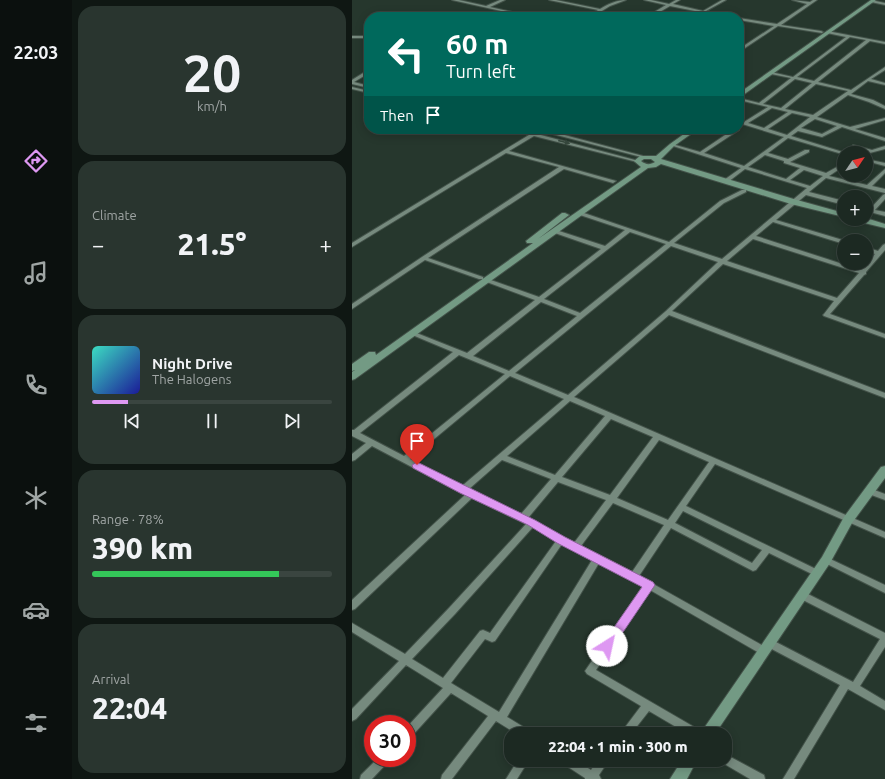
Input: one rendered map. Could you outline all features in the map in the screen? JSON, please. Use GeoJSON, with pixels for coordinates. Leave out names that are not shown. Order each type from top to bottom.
{"type":"FeatureCollection","features":[{"type":"Feature","properties":{"kind":"street"},"geometry":{"type":"LineString","coordinates":[[454,0],[510,12]]}},
{"type":"Feature","properties":{"kind":"street"},"geometry":{"type":"LineString","coordinates":[[487,7],[503,0]]}},
{"type":"Feature","properties":{"kind":"street"},"geometry":{"type":"LineString","coordinates":[[551,0],[602,10]]}},
{"type":"Feature","properties":{"kind":"street"},"geometry":{"type":"LineString","coordinates":[[598,12],[609,5],[624,0]]}},
{"type":"Feature","properties":{"kind":"street"},"geometry":{"type":"LineString","coordinates":[[646,0],[703,12],[724,0]]}},
{"type":"Feature","properties":{"kind":"street"},"geometry":{"type":"LineString","coordinates":[[657,12],[678,0]]}},
{"type":"Feature","properties":{"kind":"street"},"geometry":{"type":"LineString","coordinates":[[794,0],[810,3]]}},
{"type":"Feature","properties":{"kind":"street"},"geometry":{"type":"LineString","coordinates":[[745,47],[815,0]]}},
{"type":"Feature","properties":{"kind":"street"},"geometry":{"type":"LineString","coordinates":[[744,87],[865,0]]}},
{"type":"Feature","properties":{"kind":"street"},"geometry":{"type":"LineString","coordinates":[[744,94],[828,32],[873,1],[885,4]]}},
{"type":"Feature","properties":{"kind":"street"},"geometry":{"type":"LineString","coordinates":[[744,20],[779,24],[821,32]]}},
{"type":"Feature","properties":{"kind":"street"},"geometry":{"type":"LineString","coordinates":[[828,32],[885,43]]}},
{"type":"Feature","properties":{"kind":"street"},"geometry":{"type":"LineString","coordinates":[[760,104],[849,36]]}},
{"type":"Feature","properties":{"kind":"street"},"geometry":{"type":"LineString","coordinates":[[352,38],[364,37]]}},
{"type":"Feature","properties":{"kind":"street"},"geometry":{"type":"LineString","coordinates":[[782,109],[868,40]]}},
{"type":"Feature","properties":{"kind":"street"},"geometry":{"type":"LineString","coordinates":[[726,181],[885,68]]}},
{"type":"Feature","properties":{"kind":"street"},"geometry":{"type":"LineString","coordinates":[[772,73],[815,82],[850,92],[885,108]]}},
{"type":"Feature","properties":{"kind":"street"},"geometry":{"type":"LineString","coordinates":[[352,82],[364,74]]}},
{"type":"Feature","properties":{"kind":"street"},"geometry":{"type":"LineString","coordinates":[[868,80],[885,84]]}},
{"type":"Feature","properties":{"kind":"street"},"geometry":{"type":"LineString","coordinates":[[352,82],[364,86]]}},
{"type":"Feature","properties":{"kind":"street"},"geometry":{"type":"LineString","coordinates":[[352,88],[364,91]]}},
{"type":"Feature","properties":{"kind":"street"},"geometry":{"type":"LineString","coordinates":[[744,99],[814,117],[885,140]]}},
{"type":"Feature","properties":{"kind":"street"},"geometry":{"type":"LineString","coordinates":[[746,123],[770,107]]}},
{"type":"Feature","properties":{"kind":"street"},"geometry":{"type":"LineString","coordinates":[[765,129],[791,112]]}},
{"type":"Feature","properties":{"kind":"street"},"geometry":{"type":"LineString","coordinates":[[849,129],[885,119]]}},
{"type":"Feature","properties":{"kind":"street"},"geometry":{"type":"LineString","coordinates":[[746,123],[837,151]]}},
{"type":"Feature","properties":{"kind":"street"},"geometry":{"type":"LineString","coordinates":[[798,129],[822,136],[841,126]]}},
{"type":"Feature","properties":{"kind":"street"},"geometry":{"type":"LineString","coordinates":[[353,243],[531,134]]}},
{"type":"Feature","properties":{"kind":"street"},"geometry":{"type":"LineString","coordinates":[[547,134],[774,201],[794,202]]}},
{"type":"Feature","properties":{"kind":"street"},"geometry":{"type":"LineString","coordinates":[[549,134],[647,157]]}},
{"type":"Feature","properties":{"kind":"street"},"geometry":{"type":"LineString","coordinates":[[680,134],[647,157],[639,158],[649,163],[726,181],[794,202],[837,213]]}},
{"type":"Feature","properties":{"kind":"street"},"geometry":{"type":"LineString","coordinates":[[352,368],[554,231],[688,134]]}},
{"type":"Feature","properties":{"kind":"street"},"geometry":{"type":"LineString","coordinates":[[700,154],[729,134]]}},
{"type":"Feature","properties":{"kind":"street"},"geometry":{"type":"LineString","coordinates":[[672,146],[811,188]]}},
{"type":"Feature","properties":{"kind":"street"},"geometry":{"type":"LineString","coordinates":[[873,151],[885,147]]}},
{"type":"Feature","properties":{"kind":"street"},"geometry":{"type":"LineString","coordinates":[[505,151],[613,181]]}},
{"type":"Feature","properties":{"kind":"street"},"geometry":{"type":"LineString","coordinates":[[788,161],[807,151]]}},
{"type":"Feature","properties":{"kind":"street"},"geometry":{"type":"LineString","coordinates":[[764,153],[826,176],[885,191]]}},
{"type":"Feature","properties":{"kind":"street"},"geometry":{"type":"LineString","coordinates":[[647,157],[649,163]]}},
{"type":"Feature","properties":{"kind":"street"},"geometry":{"type":"LineString","coordinates":[[873,162],[885,165]]}},
{"type":"Feature","properties":{"kind":"street"},"geometry":{"type":"LineString","coordinates":[[352,377],[483,279],[550,226],[613,181],[649,163]]}},
{"type":"Feature","properties":{"kind":"street"},"geometry":{"type":"LineString","coordinates":[[352,307],[563,167]]}},
{"type":"Feature","properties":{"kind":"street"},"geometry":{"type":"LineString","coordinates":[[787,180],[803,168]]}},
{"type":"Feature","properties":{"kind":"street"},"geometry":{"type":"LineString","coordinates":[[352,606],[501,458],[668,312],[722,262],[805,192],[837,169]]}},
{"type":"Feature","properties":{"kind":"street"},"geometry":{"type":"LineString","coordinates":[[868,187],[885,170]]}},
{"type":"Feature","properties":{"kind":"street"},"geometry":{"type":"LineString","coordinates":[[405,459],[722,202],[744,192]]}},
{"type":"Feature","properties":{"kind":"street"},"geometry":{"type":"LineString","coordinates":[[805,192],[837,201]]}},
{"type":"Feature","properties":{"kind":"street"},"geometry":{"type":"LineString","coordinates":[[873,209],[885,196]]}},
{"type":"Feature","properties":{"kind":"street"},"geometry":{"type":"LineString","coordinates":[[873,210],[885,214]]}},
{"type":"Feature","properties":{"kind":"street"},"geometry":{"type":"LineString","coordinates":[[579,213],[839,301]]}},
{"type":"Feature","properties":{"kind":"street"},"geometry":{"type":"LineString","coordinates":[[772,220],[837,240]]}},
{"type":"Feature","properties":{"kind":"street"},"geometry":{"type":"LineString","coordinates":[[873,223],[885,226]]}},
{"type":"Feature","properties":{"kind":"street"},"geometry":{"type":"LineString","coordinates":[[468,356],[604,248],[629,230]]}},
{"type":"Feature","properties":{"kind":"street"},"geometry":{"type":"LineString","coordinates":[[554,231],[604,248]]}},
{"type":"Feature","properties":{"kind":"street"},"geometry":{"type":"LineString","coordinates":[[752,237],[864,272]]}},
{"type":"Feature","properties":{"kind":"street"},"geometry":{"type":"LineString","coordinates":[[885,246],[826,315],[885,336]]}},
{"type":"Feature","properties":{"kind":"street"},"geometry":{"type":"LineString","coordinates":[[873,251],[879,253]]}},
{"type":"Feature","properties":{"kind":"street"},"geometry":{"type":"LineString","coordinates":[[424,258],[541,299],[581,315]]}},
{"type":"Feature","properties":{"kind":"street"},"geometry":{"type":"LineString","coordinates":[[668,312],[885,396]]}},
{"type":"Feature","properties":{"kind":"street"},"geometry":{"type":"LineString","coordinates":[[412,333],[569,398],[885,535]]}},
{"type":"Feature","properties":{"kind":"street"},"geometry":{"type":"LineString","coordinates":[[458,352],[353,433],[467,492],[523,518],[597,559],[767,647],[850,686],[885,706]]}},
{"type":"Feature","properties":{"kind":"street"},"geometry":{"type":"LineString","coordinates":[[523,518],[609,416]]}},
{"type":"Feature","properties":{"kind":"street"},"geometry":{"type":"LineString","coordinates":[[576,547],[657,437]]}},
{"type":"Feature","properties":{"kind":"street"},"geometry":{"type":"LineString","coordinates":[[352,458],[372,442]]}},
{"type":"Feature","properties":{"kind":"street"},"geometry":{"type":"LineString","coordinates":[[501,458],[612,499],[670,524],[753,568],[768,549]]}},
{"type":"Feature","properties":{"kind":"street"},"geometry":{"type":"LineString","coordinates":[[634,577],[713,461]]}},
{"type":"Feature","properties":{"kind":"street"},"geometry":{"type":"LineString","coordinates":[[712,727],[826,560],[848,520],[885,470]]}},
{"type":"Feature","properties":{"kind":"street"},"geometry":{"type":"LineString","coordinates":[[869,490],[885,497]]}},
{"type":"Feature","properties":{"kind":"street"},"geometry":{"type":"LineString","coordinates":[[682,507],[817,573]]}},
{"type":"Feature","properties":{"kind":"street"},"geometry":{"type":"LineString","coordinates":[[352,716],[452,611],[532,523]]}},
{"type":"Feature","properties":{"kind":"street"},"geometry":{"type":"LineString","coordinates":[[416,723],[447,685],[483,634],[492,638],[561,540]]}},
{"type":"Feature","properties":{"kind":"street"},"geometry":{"type":"LineString","coordinates":[[446,779],[498,716],[597,559]]}},
{"type":"Feature","properties":{"kind":"street"},"geometry":{"type":"LineString","coordinates":[[826,560],[885,589]]}},
{"type":"Feature","properties":{"kind":"street"},"geometry":{"type":"LineString","coordinates":[[649,585],[590,671],[685,727]]}},
{"type":"Feature","properties":{"kind":"street"},"geometry":{"type":"LineString","coordinates":[[788,779],[850,686],[885,638],[802,595]]}},
{"type":"Feature","properties":{"kind":"street"},"geometry":{"type":"LineString","coordinates":[[352,627],[515,727]]}},
{"type":"Feature","properties":{"kind":"street"},"geometry":{"type":"LineString","coordinates":[[631,727],[648,705]]}},
{"type":"Feature","properties":{"kind":"street"},"geometry":{"type":"LineString","coordinates":[[732,763],[760,779]]}},
{"type":"Feature","properties":{"kind":"street"},"geometry":{"type":"LineString","coordinates":[[366,779],[377,767]]}},
{"type":"Feature","properties":{"kind":"street"},"geometry":{"type":"LineString","coordinates":[[511,779],[519,767]]}},
{"type":"Feature","properties":{"kind":"street"},"geometry":{"type":"LineString","coordinates":[[576,767],[592,778],[599,767]]}},
{"type":"Feature","properties":{"kind":"street"},"geometry":{"type":"LineString","coordinates":[[678,779],[686,767]]}},
{"type":"Feature","properties":{"kind":"route"},"geometry":{"type":"LineString","coordinates":[[417,465],[463,490],[532,523],[561,540],[649,585],[607,646]]}}]}
